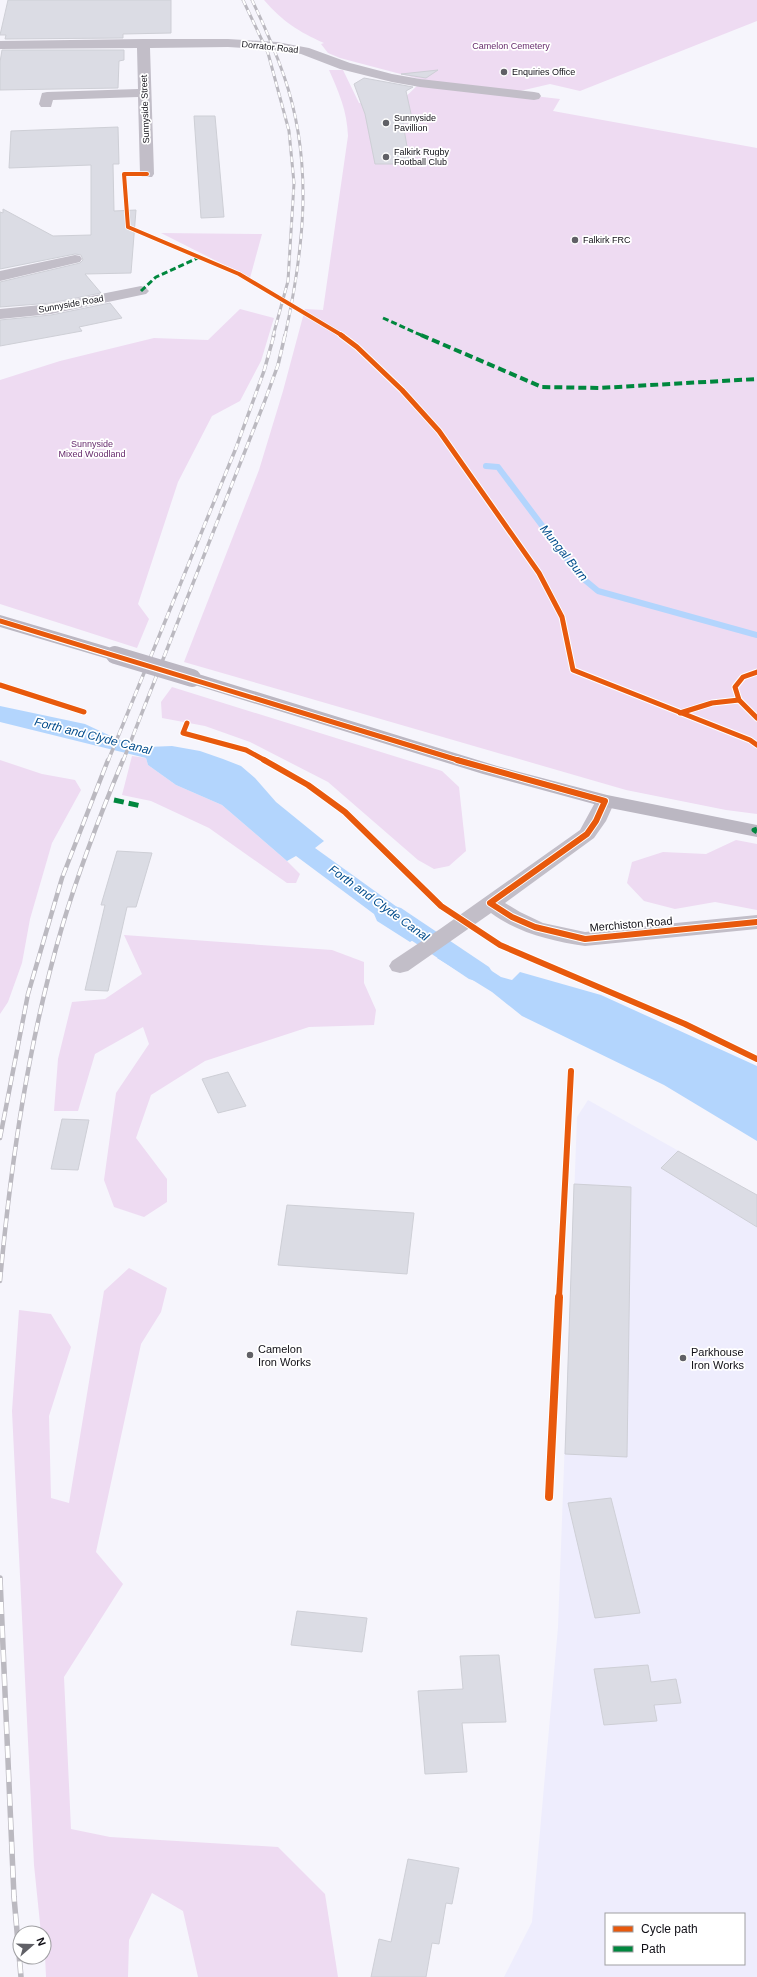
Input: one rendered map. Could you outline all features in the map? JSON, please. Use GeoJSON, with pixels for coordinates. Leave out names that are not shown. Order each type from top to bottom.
{"type":"FeatureCollection","features":[{"type":"Feature","properties":{"kind":"main road"},"geometry":{"type":"LineString","coordinates":[[0,621],[192,678],[490,770],[605,801],[757,831]]}},
{"type":"Feature","properties":{"kind":"street","name":"Sunnyside Street"},"geometry":{"type":"LineString","coordinates":[[143,43],[147,174]]}},
{"type":"Feature","properties":{"kind":"street","name":"Dorrator Road"},"geometry":{"type":"LineString","coordinates":[[0,45],[228,43],[291,48],[345,66],[392,78],[420,83],[534,96]]}},
{"type":"Feature","properties":{"kind":"street"},"geometry":{"type":"LineString","coordinates":[[46,104],[47,96],[144,93]]}},
{"type":"Feature","properties":{"kind":"street"},"geometry":{"type":"LineString","coordinates":[[0,276],[75,259]]}},
{"type":"Feature","properties":{"kind":"street","name":"Sunnyside Road"},"geometry":{"type":"LineString","coordinates":[[0,314],[51,309],[140,290]]}},
{"type":"Feature","properties":{"kind":"street"},"geometry":{"type":"LineString","coordinates":[[400,966],[448,934],[587,834],[596,821],[605,801]]}},
{"type":"Feature","properties":{"kind":"street","name":"Merchiston Road"},"geometry":{"type":"LineString","coordinates":[[490,903],[502,912],[532,928],[560,936],[585,939],[757,922]]}},
{"type":"Feature","properties":{"kind":"shaded area"},"geometry":{"type":"Polygon","coordinates":[[[588,1100],[757,1195],[757,1977],[504,1977],[532,1922],[558,1627],[577,1117],[588,1100]]]}},
{"type":"Feature","properties":{"kind":"green space","name":"Camelon Cemetery"},"geometry":{"type":"Polygon","coordinates":[[[264,0],[757,0],[757,21],[580,91],[550,84],[520,91],[427,81],[340,58],[328,53],[321,44],[324,43],[307,35],[284,20],[264,0]]]}},
{"type":"Feature","properties":{"kind":"green space"},"geometry":{"type":"Polygon","coordinates":[[[329,70],[343,70],[359,103],[398,104],[420,83],[560,99],[553,111],[757,148],[757,814],[726,810],[626,790],[184,662],[259,470],[283,391],[305,309],[323,310],[348,136],[344,110],[329,70]]]}},
{"type":"Feature","properties":{"kind":"green space"},"geometry":{"type":"Polygon","coordinates":[[[161,233],[262,234],[250,278],[161,233]]]}},
{"type":"Feature","properties":{"kind":"green space","name":"Sunnyside Mixed Woodland"},"geometry":{"type":"Polygon","coordinates":[[[240,309],[274,318],[261,361],[240,401],[212,416],[178,482],[138,604],[149,619],[137,648],[0,604],[0,380],[60,361],[154,338],[208,340],[240,309]]]}},
{"type":"Feature","properties":{"kind":"green space"},"geometry":{"type":"Polygon","coordinates":[[[172,687],[442,771],[459,787],[466,851],[449,866],[434,869],[418,860],[328,782],[250,742],[205,726],[162,718],[161,702],[172,687]]]}},
{"type":"Feature","properties":{"kind":"green space"},"geometry":{"type":"Polygon","coordinates":[[[132,756],[146,758],[148,765],[176,785],[222,805],[300,874],[296,883],[287,883],[209,828],[151,801],[122,795],[132,756]]]}},
{"type":"Feature","properties":{"kind":"green space"},"geometry":{"type":"Polygon","coordinates":[[[0,760],[42,774],[75,780],[81,790],[52,843],[30,919],[22,963],[8,1002],[0,1014],[0,760]]]}},
{"type":"Feature","properties":{"kind":"green space"},"geometry":{"type":"Polygon","coordinates":[[[736,840],[757,844],[757,910],[715,902],[675,909],[644,901],[627,883],[632,862],[663,852],[706,854],[736,840]]]}},
{"type":"Feature","properties":{"kind":"green space"},"geometry":{"type":"Polygon","coordinates":[[[124,935],[332,950],[364,962],[364,983],[376,1010],[374,1025],[309,1027],[205,1061],[151,1095],[136,1138],[167,1179],[167,1202],[144,1217],[114,1207],[104,1180],[116,1093],[149,1044],[143,1027],[95,1054],[78,1111],[54,1111],[58,1059],[72,1002],[105,999],[142,974],[124,935]]]}},
{"type":"Feature","properties":{"kind":"green space"},"geometry":{"type":"Polygon","coordinates":[[[129,1268],[167,1288],[161,1312],[141,1344],[96,1552],[123,1584],[64,1677],[71,1829],[110,1837],[278,1847],[325,1894],[338,1977],[198,1977],[183,1911],[152,1893],[129,1940],[128,1977],[46,1977],[45,1965],[52,1965],[52,1925],[40,1925],[34,1865],[12,1411],[19,1310],[51,1314],[71,1347],[49,1416],[51,1498],[69,1503],[104,1291],[129,1268]]]}},
{"type":"Feature","properties":{"kind":"water"},"geometry":{"type":"Polygon","coordinates":[[[0,706],[85,724],[117,739],[147,747],[172,746],[200,751],[241,766],[255,778],[276,802],[324,841],[315,848],[429,930],[410,942],[377,921],[374,914],[296,856],[287,861],[222,805],[176,785],[148,765],[146,758],[0,722],[0,706]]]}},
{"type":"Feature","properties":{"kind":"water"},"geometry":{"type":"Polygon","coordinates":[[[455,947],[501,977],[512,980],[520,972],[601,995],[757,1066],[757,1141],[664,1085],[522,1016],[492,992],[437,958],[455,947]]]}},
{"type":"Feature","properties":{"kind":"building"},"geometry":{"type":"Polygon","coordinates":[[[8,0],[171,0],[171,33],[123,34],[123,38],[5,39],[6,35],[0,35],[8,0]]]}},
{"type":"Feature","properties":{"kind":"building"},"geometry":{"type":"Polygon","coordinates":[[[2,50],[124,50],[124,60],[119,61],[118,88],[0,90],[0,62],[2,50]]]}},
{"type":"Feature","properties":{"kind":"building"},"geometry":{"type":"Polygon","coordinates":[[[438,70],[426,78],[401,74],[438,70]]]}},
{"type":"Feature","properties":{"kind":"building"},"geometry":{"type":"Polygon","coordinates":[[[364,78],[413,87],[406,91],[413,123],[403,123],[410,164],[375,164],[365,114],[354,84],[364,78]]]}},
{"type":"Feature","properties":{"kind":"building"},"geometry":{"type":"Polygon","coordinates":[[[194,116],[215,116],[224,217],[201,218],[194,116]]]}},
{"type":"Feature","properties":{"kind":"building"},"geometry":{"type":"Polygon","coordinates":[[[118,127],[119,164],[113,164],[114,211],[136,210],[131,273],[85,274],[101,293],[51,303],[0,307],[0,282],[80,263],[83,260],[81,255],[75,254],[0,269],[0,212],[3,213],[3,209],[53,236],[91,235],[91,165],[9,168],[11,131],[118,127]]]}},
{"type":"Feature","properties":{"kind":"building"},"geometry":{"type":"Polygon","coordinates":[[[110,303],[122,318],[79,327],[82,331],[0,346],[0,320],[51,315],[110,303]]]}},
{"type":"Feature","properties":{"kind":"building"},"geometry":{"type":"Polygon","coordinates":[[[117,851],[152,853],[136,907],[127,907],[108,991],[85,990],[105,905],[101,905],[117,851]]]}},
{"type":"Feature","properties":{"kind":"building"},"geometry":{"type":"Polygon","coordinates":[[[228,1072],[246,1106],[218,1113],[202,1079],[228,1072]]]}},
{"type":"Feature","properties":{"kind":"building"},"geometry":{"type":"Polygon","coordinates":[[[62,1119],[89,1120],[78,1170],[51,1169],[62,1119]]]}},
{"type":"Feature","properties":{"kind":"building"},"geometry":{"type":"Polygon","coordinates":[[[678,1151],[757,1195],[757,1227],[661,1168],[678,1151]]]}},
{"type":"Feature","properties":{"kind":"building"},"geometry":{"type":"Polygon","coordinates":[[[574,1184],[631,1187],[627,1457],[565,1454],[574,1184]]]}},
{"type":"Feature","properties":{"kind":"building"},"geometry":{"type":"Polygon","coordinates":[[[287,1205],[414,1213],[407,1274],[278,1265],[287,1205]]]}},
{"type":"Feature","properties":{"kind":"building"},"geometry":{"type":"Polygon","coordinates":[[[611,1498],[640,1613],[595,1618],[568,1503],[611,1498]]]}},
{"type":"Feature","properties":{"kind":"building"},"geometry":{"type":"Polygon","coordinates":[[[297,1611],[367,1618],[362,1652],[291,1645],[297,1611]]]}},
{"type":"Feature","properties":{"kind":"building"},"geometry":{"type":"Polygon","coordinates":[[[499,1655],[506,1722],[462,1723],[467,1772],[425,1774],[418,1691],[463,1689],[460,1656],[499,1655]]]}},
{"type":"Feature","properties":{"kind":"building"},"geometry":{"type":"Polygon","coordinates":[[[648,1665],[651,1682],[676,1679],[681,1703],[654,1705],[657,1721],[604,1725],[594,1669],[648,1665]]]}},
{"type":"Feature","properties":{"kind":"building"},"geometry":{"type":"Polygon","coordinates":[[[408,1859],[459,1868],[452,1904],[446,1903],[439,1944],[432,1943],[426,1977],[371,1977],[379,1939],[391,1942],[408,1859]]]}},
{"type":"Feature","properties":{"kind":"waterway","name":"Mungal Burn"},"geometry":{"type":"LineString","coordinates":[[486,466],[498,467],[580,576],[598,591],[757,635]]}},
{"type":"Feature","properties":{"kind":"waterway","name":"Forth and Clyde Canal"},"geometry":{"type":"LineString","coordinates":[[391,914],[479,973]]}},
{"type":"Feature","properties":{"kind":"railway"},"geometry":{"type":"LineString","coordinates":[[243,0],[268,53],[289,131],[294,183],[288,281],[273,336]]}},
{"type":"Feature","properties":{"kind":"railway"},"geometry":{"type":"LineString","coordinates":[[252,0],[284,76],[293,109],[303,173],[301,238],[292,303],[285,336]]}},
{"type":"Feature","properties":{"kind":"railway"},"geometry":{"type":"LineString","coordinates":[[108,761],[236,448],[264,371],[274,335]]}},
{"type":"Feature","properties":{"kind":"railway"},"geometry":{"type":"LineString","coordinates":[[123,761],[264,403],[278,365],[285,335]]}},
{"type":"Feature","properties":{"kind":"railway"},"geometry":{"type":"LineString","coordinates":[[0,1138],[28,994],[62,878],[108,760]]}},
{"type":"Feature","properties":{"kind":"railway"},"geometry":{"type":"LineString","coordinates":[[0,1281],[4,1236],[22,1103],[30,1059],[50,971],[75,885],[123,760]]}},
{"type":"Feature","properties":{"kind":"railway"},"geometry":{"type":"LineString","coordinates":[[0,1578],[14,1897],[21,1977]]}},
{"type":"Feature","properties":{"kind":"marked path"},"geometry":{"type":"LineString","coordinates":[[141,291],[156,277],[198,258]]}},
{"type":"Feature","properties":{"kind":"marked path"},"geometry":{"type":"LineString","coordinates":[[383,318],[459,353],[542,387],[599,388],[757,379]]}},
{"type":"Feature","properties":{"kind":"marked path"},"geometry":{"type":"LineString","coordinates":[[114,800],[141,806]]}},
{"type":"Feature","properties":{"kind":"marked path"},"geometry":{"type":"LineString","coordinates":[[757,829],[754,830],[757,832]]}},
{"type":"Feature","properties":{"kind":"cycle path"},"geometry":{"type":"LineString","coordinates":[[147,174],[124,174],[128,227],[191,253],[198,258],[239,274],[333,329],[357,347],[402,390],[439,431],[539,573],[562,617],[573,670],[750,740],[757,745]]}},
{"type":"Feature","properties":{"kind":"cycle path"},"geometry":{"type":"LineString","coordinates":[[0,621],[490,770],[605,801],[596,821],[587,834],[490,903],[501,911],[524,923],[547,931],[585,939],[757,922]]}},
{"type":"Feature","properties":{"kind":"cycle path"},"geometry":{"type":"LineString","coordinates":[[757,672],[743,677],[735,687],[735,692],[739,700],[757,718]]}},
{"type":"Feature","properties":{"kind":"cycle path"},"geometry":{"type":"LineString","coordinates":[[0,685],[84,712]]}},
{"type":"Feature","properties":{"kind":"cycle path"},"geometry":{"type":"LineString","coordinates":[[680,713],[712,703],[739,700]]}},
{"type":"Feature","properties":{"kind":"cycle path"},"geometry":{"type":"LineString","coordinates":[[187,723],[183,733],[246,750],[308,785],[345,812],[441,906],[500,945],[685,1024],[757,1059]]}},
{"type":"Feature","properties":{"kind":"cycle path"},"geometry":{"type":"LineString","coordinates":[[549,1497],[571,1071]]}},
{"type":"Feature","properties":{"kind":"place","name":"Enquiries Office"},"geometry":{"type":"Point","coordinates":[504,72]}},
{"type":"Feature","properties":{"kind":"place","name":"Sunnyside Pavillion"},"geometry":{"type":"Point","coordinates":[386,123]}},
{"type":"Feature","properties":{"kind":"place","name":"Falkirk Rugby Football Club"},"geometry":{"type":"Point","coordinates":[386,157]}},
{"type":"Feature","properties":{"kind":"place","name":"Falkirk FRC"},"geometry":{"type":"Point","coordinates":[575,240]}},
{"type":"Feature","properties":{"kind":"place","name":"Camelon Iron Works"},"geometry":{"type":"Point","coordinates":[250,1355]}},
{"type":"Feature","properties":{"kind":"place","name":"Parkhouse Iron Works"},"geometry":{"type":"Point","coordinates":[683,1358]}}]}
